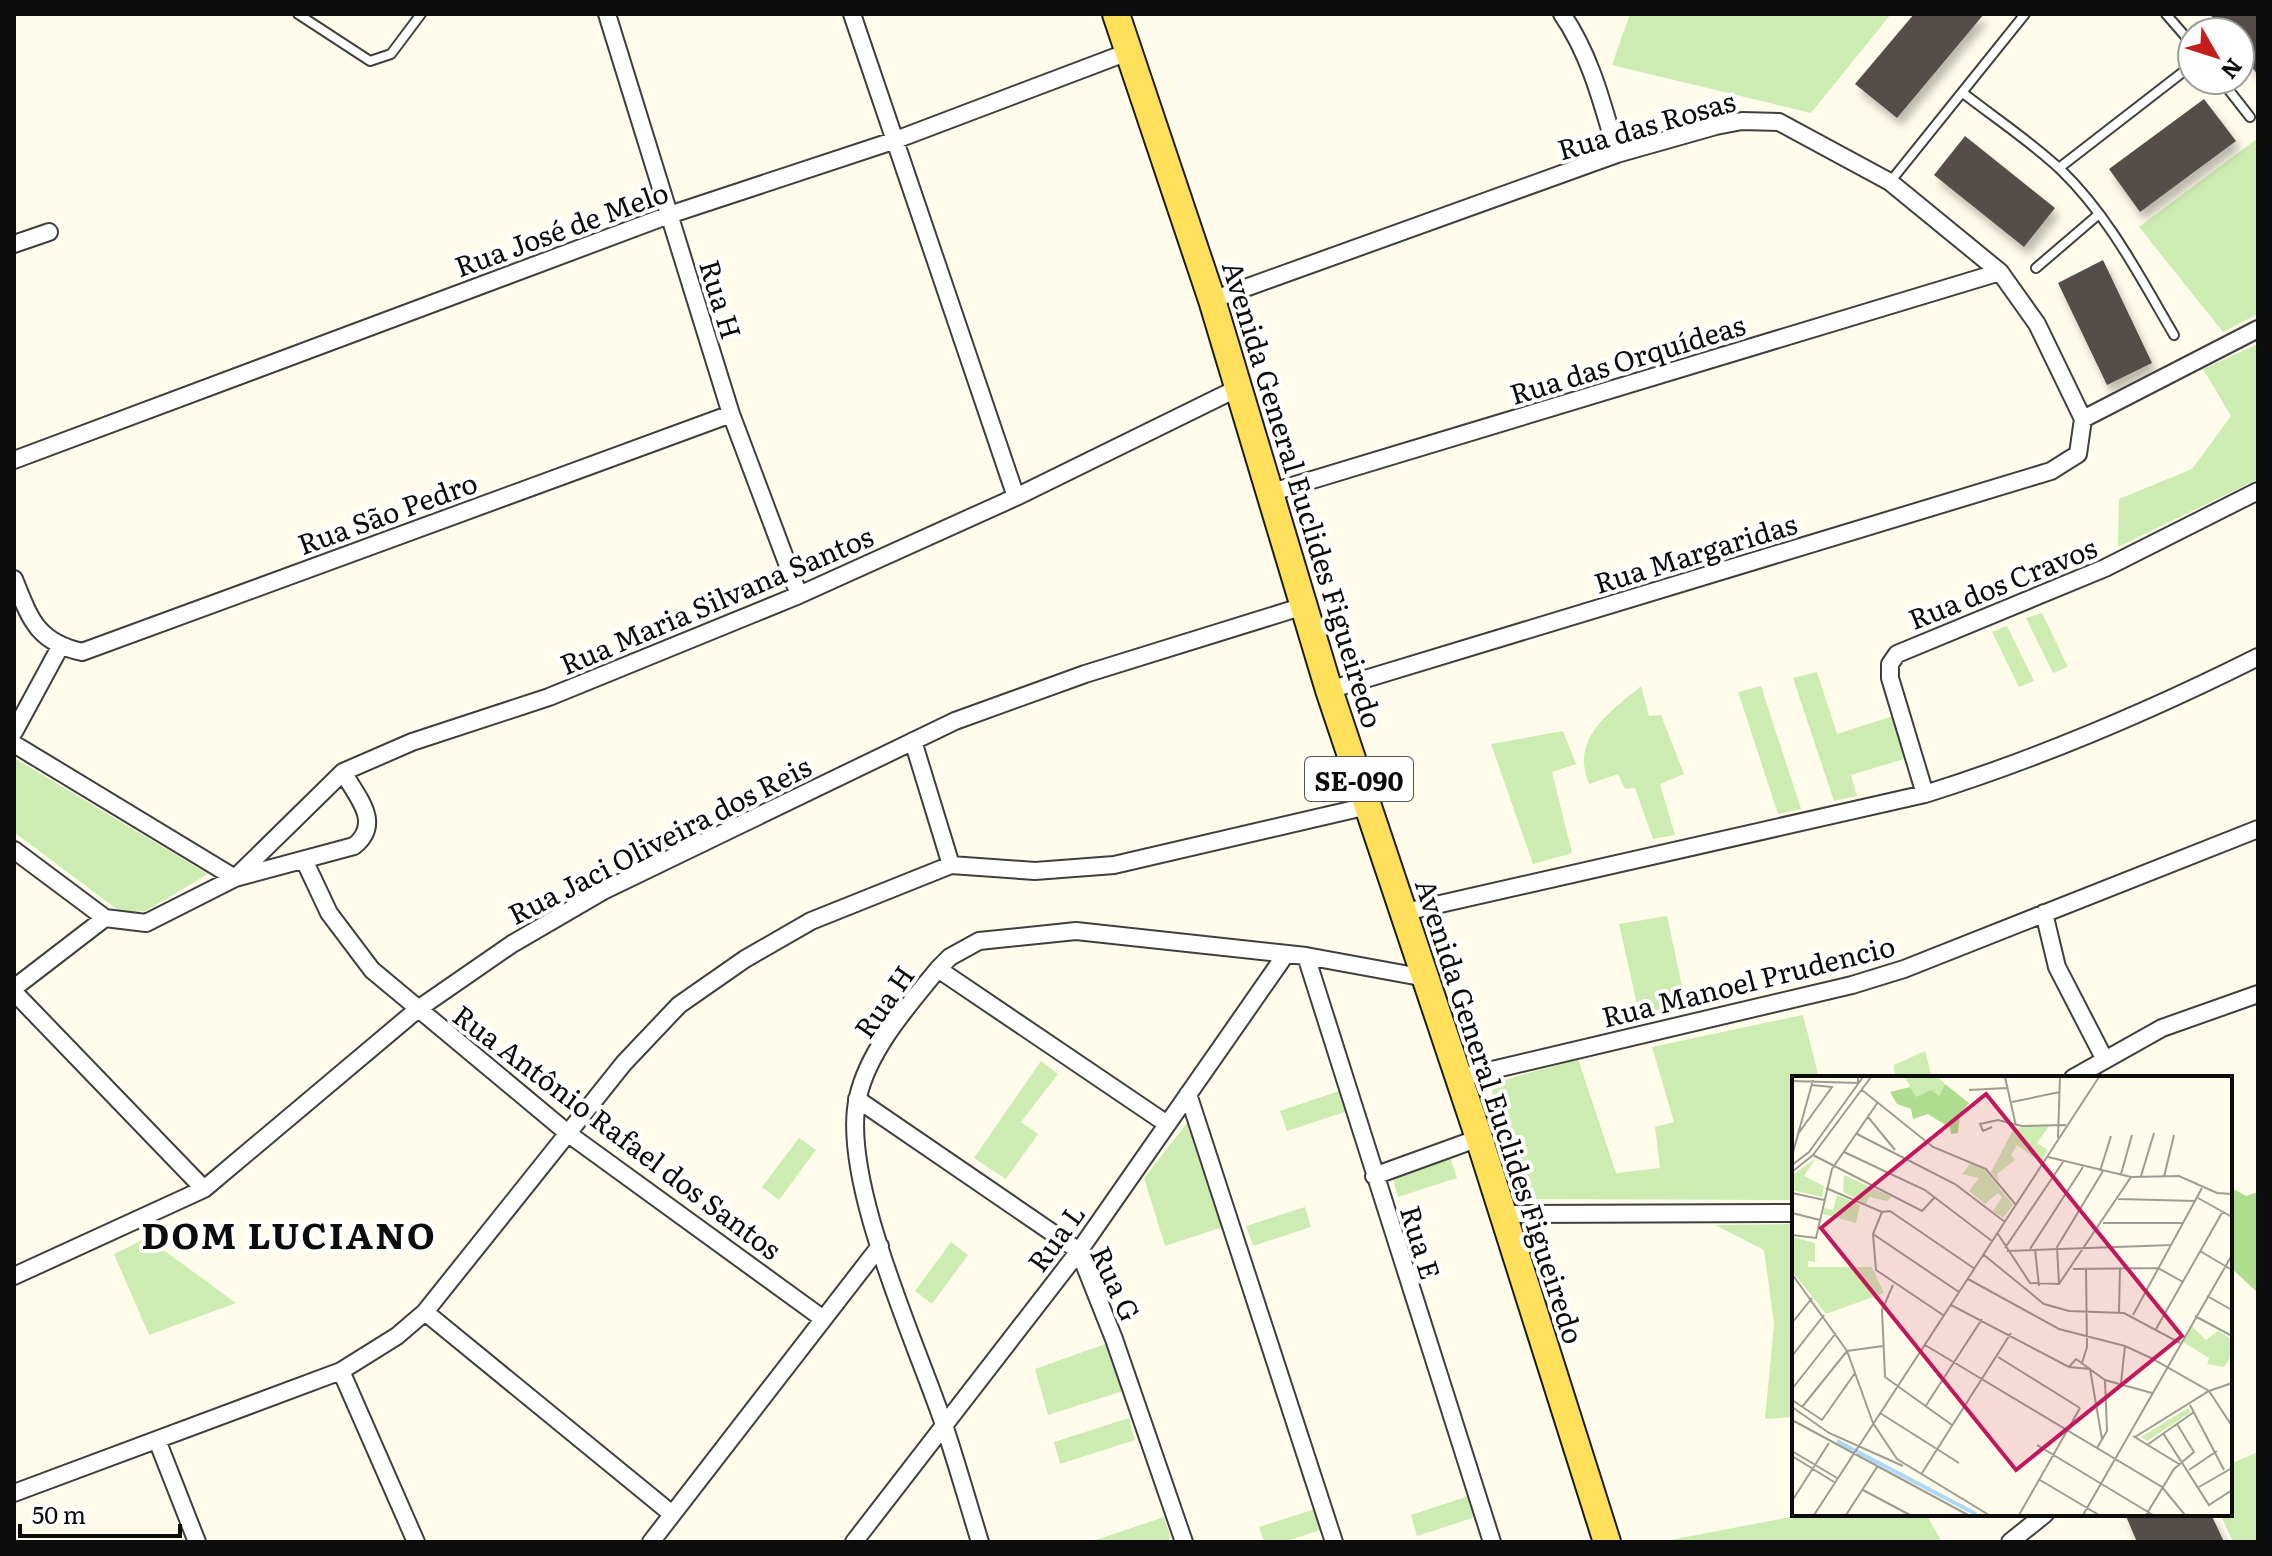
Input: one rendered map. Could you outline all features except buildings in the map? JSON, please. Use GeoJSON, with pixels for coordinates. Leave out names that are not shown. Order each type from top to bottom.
{"type":"FeatureCollection","features":[{"type":"Feature","properties":{"kind":"main road","name":"Avenida General Euclides Figueiredo"},"geometry":{"type":"LineString","coordinates":[[1116,14],[1212,300],[1329,690],[1479,1138],[1607,1542]]}},
{"type":"Feature","properties":{"kind":"street","name":"Rua H"},"geometry":{"type":"LineString","coordinates":[[607,14],[731,414],[799,595]]}},
{"type":"Feature","properties":{"kind":"street"},"geometry":{"type":"LineString","coordinates":[[852,14],[1016,497]]}},
{"type":"Feature","properties":{"kind":"street"},"geometry":{"type":"LineString","coordinates":[[1562,14],[1577,36],[1590,66],[1617,154]]}},
{"type":"Feature","properties":{"kind":"street","name":"Rua José de Melo"},"geometry":{"type":"LineString","coordinates":[[14,460],[669,215],[893,141],[1128,52]]}},
{"type":"Feature","properties":{"kind":"street","name":"Rua das Rosas"},"geometry":{"type":"LineString","coordinates":[[1212,300],[1617,154],[1716,126],[1742,121],[1779,122],[1890,182],[2000,272],[2042,333],[2083,419]]}},
{"type":"Feature","properties":{"kind":"street"},"geometry":{"type":"LineString","coordinates":[[14,244],[49,232]]}},
{"type":"Feature","properties":{"kind":"street","name":"Rua das Orquídeas"},"geometry":{"type":"LineString","coordinates":[[1269,493],[2000,272]]}},
{"type":"Feature","properties":{"kind":"street"},"geometry":{"type":"LineString","coordinates":[[2083,419],[2258,329]]}},
{"type":"Feature","properties":{"kind":"street","name":"Rua Maria Silvana Santos"},"geometry":{"type":"LineString","coordinates":[[235,878],[343,772],[412,742],[549,697],[799,595],[1016,497],[1238,388]]}},
{"type":"Feature","properties":{"kind":"street","name":"Rua São Pedro"},"geometry":{"type":"LineString","coordinates":[[60,647],[82,652],[731,414]]}},
{"type":"Feature","properties":{"kind":"street","name":"Rua Margaridas"},"geometry":{"type":"LineString","coordinates":[[1329,690],[2051,471],[2074,459],[2079,450],[2083,419]]}},
{"type":"Feature","properties":{"kind":"street","name":"Rua dos Cravos"},"geometry":{"type":"LineString","coordinates":[[1925,794],[1890,678],[1890,664],[1897,654],[2105,568],[2258,491]]}},
{"type":"Feature","properties":{"kind":"street"},"geometry":{"type":"LineString","coordinates":[[14,579],[32,623],[60,647],[14,732]]}},
{"type":"Feature","properties":{"kind":"street","name":"Rua Jaci Oliveira dos Reis"},"geometry":{"type":"LineString","coordinates":[[14,1276],[204,1189],[418,1009],[512,944],[603,891],[955,721],[1085,674],[1304,606]]}},
{"type":"Feature","properties":{"kind":"street"},"geometry":{"type":"LineString","coordinates":[[1405,912],[1925,794],[2008,768],[2161,705],[2258,657]]}},
{"type":"Feature","properties":{"kind":"street"},"geometry":{"type":"LineString","coordinates":[[913,741],[951,865]]}},
{"type":"Feature","properties":{"kind":"street"},"geometry":{"type":"LineString","coordinates":[[14,744],[235,878]]}},
{"type":"Feature","properties":{"kind":"street"},"geometry":{"type":"LineString","coordinates":[[14,850],[105,918],[146,923],[235,878],[305,862],[354,846],[368,830],[367,816],[343,772]]}},
{"type":"Feature","properties":{"kind":"street"},"geometry":{"type":"LineString","coordinates":[[14,1493],[341,1371],[397,1336],[425,1312],[641,1045],[679,1005],[811,921],[951,865],[1035,871],[1114,865],[1368,806]]}},
{"type":"Feature","properties":{"kind":"street","name":"Rua Manoel Prudencio"},"geometry":{"type":"LineString","coordinates":[[1458,1078],[1852,985],[1904,969],[2258,829]]}},
{"type":"Feature","properties":{"kind":"street","name":"Rua Antônio Rafael dos Santos"},"geometry":{"type":"LineString","coordinates":[[305,862],[329,913],[372,970],[570,1135],[822,1318]]}},
{"type":"Feature","properties":{"kind":"street"},"geometry":{"type":"LineString","coordinates":[[2044,913],[2057,967],[2104,1058]]}},
{"type":"Feature","properties":{"kind":"street"},"geometry":{"type":"LineString","coordinates":[[105,918],[14,990],[204,1189]]}},
{"type":"Feature","properties":{"kind":"street","name":"Rua H"},"geometry":{"type":"LineString","coordinates":[[980,1542],[945,1426],[880,1246],[856,1143],[857,1099],[870,1067],[889,1034],[938,969],[950,957],[979,941],[1076,931],[1306,956],[1426,978]]}},
{"type":"Feature","properties":{"kind":"street","name":"Rua L"},"geometry":{"type":"LineString","coordinates":[[854,1542],[1079,1251],[1286,954]]}},
{"type":"Feature","properties":{"kind":"street","name":"Rua E"},"geometry":{"type":"LineString","coordinates":[[1306,956],[1492,1542]]}},
{"type":"Feature","properties":{"kind":"street"},"geometry":{"type":"LineString","coordinates":[[938,969],[1167,1124]]}},
{"type":"Feature","properties":{"kind":"street"},"geometry":{"type":"LineString","coordinates":[[2076,1076],[2162,1028],[2258,994]]}},
{"type":"Feature","properties":{"kind":"street"},"geometry":{"type":"LineString","coordinates":[[1188,1094],[1334,1542]]}},
{"type":"Feature","properties":{"kind":"street","name":"Rua G"},"geometry":{"type":"LineString","coordinates":[[857,1099],[1079,1251],[1114,1339],[1184,1542]]}},
{"type":"Feature","properties":{"kind":"street"},"geometry":{"type":"LineString","coordinates":[[1374,1176],[1479,1138]]}},
{"type":"Feature","properties":{"kind":"street"},"geometry":{"type":"LineString","coordinates":[[1501,1214],[1792,1213]]}},
{"type":"Feature","properties":{"kind":"street"},"geometry":{"type":"LineString","coordinates":[[651,1542],[880,1246]]}},
{"type":"Feature","properties":{"kind":"street"},"geometry":{"type":"LineString","coordinates":[[425,1312],[672,1514]]}},
{"type":"Feature","properties":{"kind":"street"},"geometry":{"type":"LineString","coordinates":[[341,1371],[416,1542]]}},
{"type":"Feature","properties":{"kind":"street"},"geometry":{"type":"LineString","coordinates":[[157,1440],[197,1542]]}},
{"type":"Feature","properties":{"kind":"street"},"geometry":{"type":"LineString","coordinates":[[2010,1542],[2042,1516]]}},
{"type":"Feature","properties":{"kind":"lane"},"geometry":{"type":"LineString","coordinates":[[298,14],[365,61],[391,54],[421,14]]}},
{"type":"Feature","properties":{"kind":"lane"},"geometry":{"type":"LineString","coordinates":[[1890,182],[2025,14]]}},
{"type":"Feature","properties":{"kind":"lane"},"geometry":{"type":"LineString","coordinates":[[2059,168],[2176,77]]}},
{"type":"Feature","properties":{"kind":"lane"},"geometry":{"type":"LineString","coordinates":[[1963,93],[2059,168],[2123,247],[2174,335]]}},
{"type":"Feature","properties":{"kind":"lane"},"geometry":{"type":"LineString","coordinates":[[2234,96],[2250,117]]}},
{"type":"Feature","properties":{"kind":"lane"},"geometry":{"type":"LineString","coordinates":[[2036,268],[2099,214]]}},
{"type":"Feature","properties":{"kind":"green space"},"geometry":{"type":"Polygon","coordinates":[[[1630,14],[1891,14],[1811,113],[1612,65],[1630,14]]]}},
{"type":"Feature","properties":{"kind":"green space"},"geometry":{"type":"Polygon","coordinates":[[[2258,138],[2258,314],[2223,332],[2139,227],[2258,138]]]}},
{"type":"Feature","properties":{"kind":"green space"},"geometry":{"type":"Polygon","coordinates":[[[2258,344],[2258,479],[2118,547],[2119,499],[2192,469],[2231,416],[2203,369],[2258,344]]]}},
{"type":"Feature","properties":{"kind":"green space"},"geometry":{"type":"Polygon","coordinates":[[[2042,613],[2068,667],[2053,673],[2026,618],[2042,613]]]}},
{"type":"Feature","properties":{"kind":"green space"},"geometry":{"type":"Polygon","coordinates":[[[2007,626],[2034,681],[2019,687],[1992,632],[2007,626]]]}},
{"type":"Feature","properties":{"kind":"green space"},"geometry":{"type":"Polygon","coordinates":[[[1817,672],[1837,734],[1893,716],[1904,759],[1851,775],[1857,796],[1834,801],[1793,678],[1817,672]]]}},
{"type":"Feature","properties":{"kind":"green space"},"geometry":{"type":"Polygon","coordinates":[[[1641,686],[1649,716],[1661,715],[1684,774],[1660,784],[1675,835],[1653,839],[1635,788],[1625,789],[1618,774],[1589,784],[1584,768],[1585,753],[1596,728],[1641,686]]]}},
{"type":"Feature","properties":{"kind":"green space"},"geometry":{"type":"Polygon","coordinates":[[[1761,686],[1801,809],[1778,814],[1738,692],[1761,686]]]}},
{"type":"Feature","properties":{"kind":"green space"},"geometry":{"type":"Polygon","coordinates":[[[1563,731],[1576,764],[1552,772],[1572,853],[1533,864],[1491,744],[1563,731]]]}},
{"type":"Feature","properties":{"kind":"green space"},"geometry":{"type":"Polygon","coordinates":[[[14,758],[208,874],[146,911],[122,913],[14,832],[14,758]]]}},
{"type":"Feature","properties":{"kind":"green space"},"geometry":{"type":"Polygon","coordinates":[[[1667,916],[1687,1010],[1640,1018],[1619,924],[1667,916]]]}},
{"type":"Feature","properties":{"kind":"green space"},"geometry":{"type":"Polygon","coordinates":[[[1803,1015],[1818,1076],[1792,1076],[1792,1200],[1519,1199],[1490,1084],[1578,1059],[1616,1173],[1660,1168],[1655,1127],[1674,1122],[1652,1047],[1803,1015]]]}},
{"type":"Feature","properties":{"kind":"green space"},"geometry":{"type":"Polygon","coordinates":[[[1925,1051],[1931,1076],[1895,1076],[1894,1065],[1925,1051]]]}},
{"type":"Feature","properties":{"kind":"green space"},"geometry":{"type":"Polygon","coordinates":[[[1041,1061],[1058,1074],[1021,1122],[1038,1134],[1006,1179],[974,1158],[1041,1061]]]}},
{"type":"Feature","properties":{"kind":"green space"},"geometry":{"type":"Polygon","coordinates":[[[1339,1091],[1345,1112],[1287,1131],[1280,1111],[1339,1091]]]}},
{"type":"Feature","properties":{"kind":"green space"},"geometry":{"type":"Polygon","coordinates":[[[1191,1118],[1223,1227],[1165,1246],[1144,1178],[1191,1118]]]}},
{"type":"Feature","properties":{"kind":"green space"},"geometry":{"type":"Polygon","coordinates":[[[799,1138],[816,1150],[779,1200],[762,1187],[799,1138]]]}},
{"type":"Feature","properties":{"kind":"green space"},"geometry":{"type":"Polygon","coordinates":[[[1450,1157],[1457,1178],[1398,1197],[1392,1176],[1450,1157]]]}},
{"type":"Feature","properties":{"kind":"green space"},"geometry":{"type":"Polygon","coordinates":[[[2232,1188],[2246,1196],[2258,1192],[2258,1293],[2232,1269],[2232,1188]]]}},
{"type":"Feature","properties":{"kind":"green space"},"geometry":{"type":"Polygon","coordinates":[[[1305,1207],[1311,1227],[1253,1246],[1246,1226],[1305,1207]]]}},
{"type":"Feature","properties":{"kind":"green space"},"geometry":{"type":"Polygon","coordinates":[[[1792,1224],[1792,1417],[1765,1419],[1774,1324],[1764,1250],[1715,1225],[1792,1224]]]}},
{"type":"Feature","properties":{"kind":"green space"},"geometry":{"type":"Polygon","coordinates":[[[147,1238],[236,1303],[149,1335],[114,1254],[147,1238]]]}},
{"type":"Feature","properties":{"kind":"green space"},"geometry":{"type":"Polygon","coordinates":[[[951,1242],[968,1255],[932,1304],[915,1291],[951,1242]]]}},
{"type":"Feature","properties":{"kind":"green space"},"geometry":{"type":"Polygon","coordinates":[[[1105,1344],[1123,1391],[1048,1415],[1035,1369],[1105,1344]]]}},
{"type":"Feature","properties":{"kind":"green space"},"geometry":{"type":"Polygon","coordinates":[[[1129,1418],[1135,1440],[1060,1464],[1054,1442],[1129,1418]]]}},
{"type":"Feature","properties":{"kind":"green space"},"geometry":{"type":"Polygon","coordinates":[[[2258,1452],[2258,1542],[2233,1542],[2221,1516],[2232,1516],[2232,1463],[2258,1452]]]}},
{"type":"Feature","properties":{"kind":"green space"},"geometry":{"type":"Polygon","coordinates":[[[1469,1496],[1475,1517],[1417,1536],[1411,1515],[1469,1496]]]}},
{"type":"Feature","properties":{"kind":"green space"},"geometry":{"type":"Polygon","coordinates":[[[1318,1508],[1324,1529],[1283,1542],[1264,1542],[1259,1527],[1318,1508]]]}},
{"type":"Feature","properties":{"kind":"green space"},"geometry":{"type":"Polygon","coordinates":[[[1796,1516],[1927,1516],[1942,1542],[1660,1542],[1796,1516]]]}},
{"type":"Feature","properties":{"kind":"green space"},"geometry":{"type":"Polygon","coordinates":[[[1164,1517],[1171,1539],[1160,1542],[1090,1542],[1164,1517]]]}},
{"type":"Feature","properties":{"kind":"district","name":"DOM LUCIANO"},"geometry":{"type":"Point","coordinates":[289,1233]}}]}
